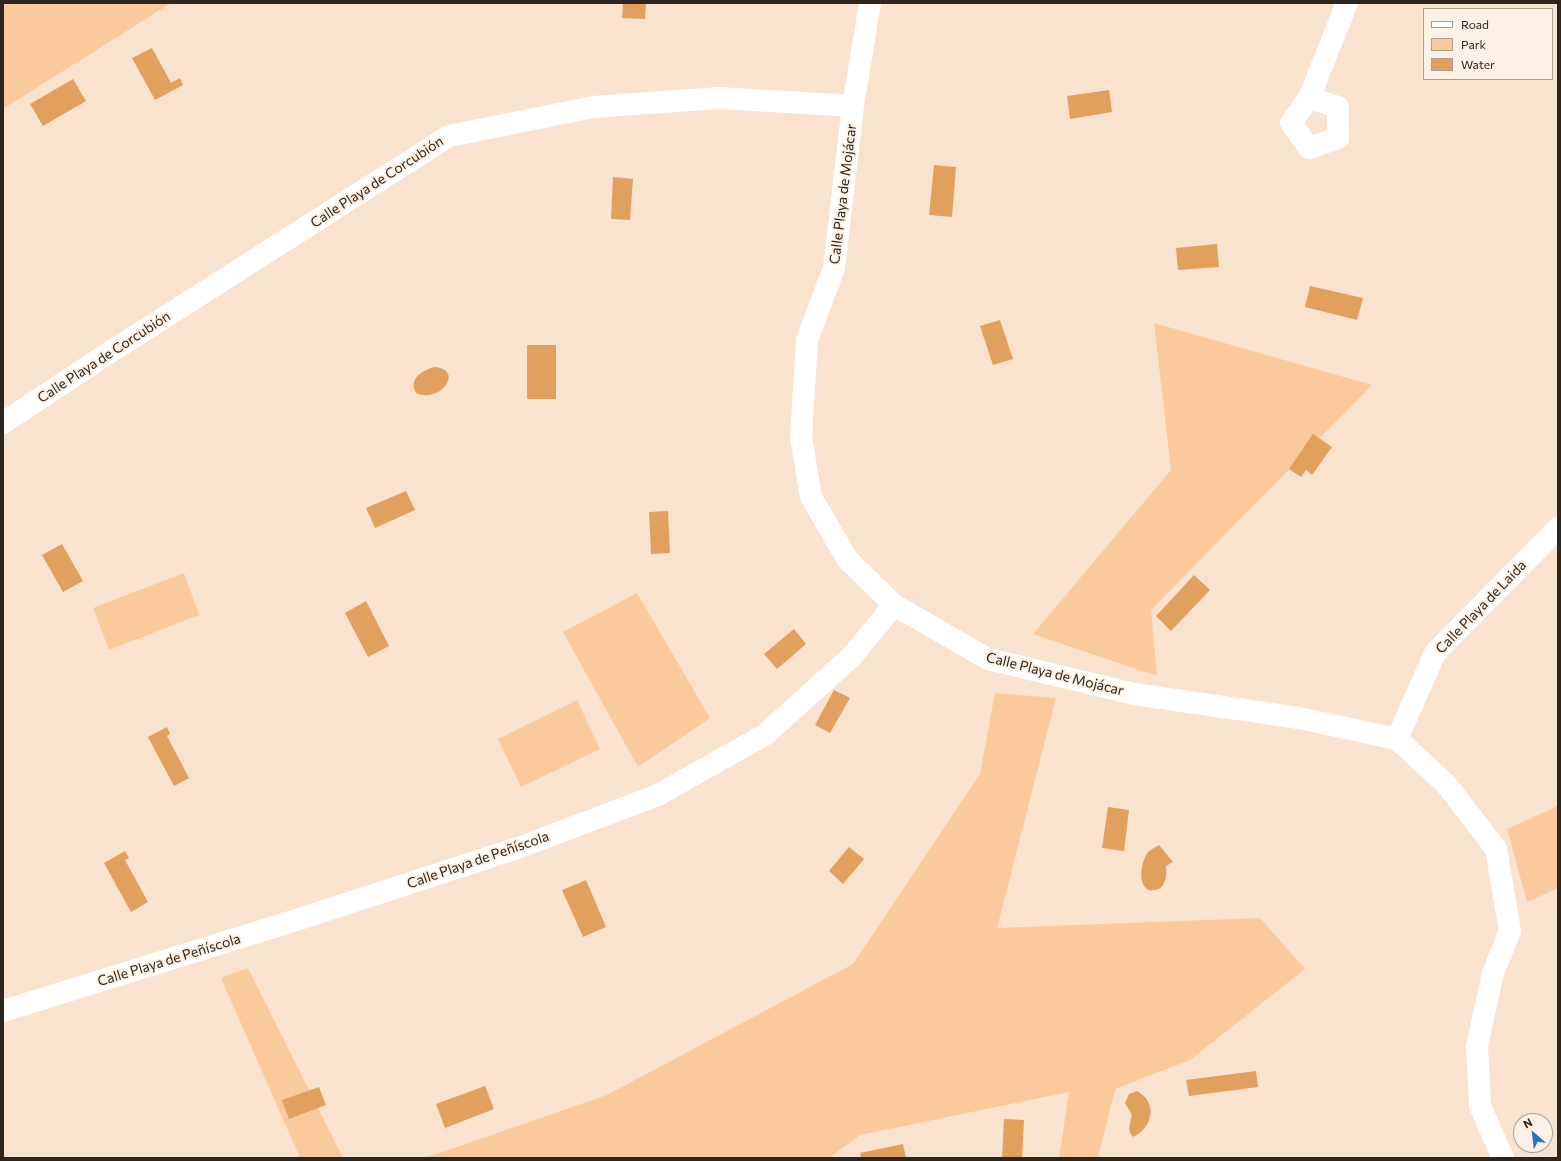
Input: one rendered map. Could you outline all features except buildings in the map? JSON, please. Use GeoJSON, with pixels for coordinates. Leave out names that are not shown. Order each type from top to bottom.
{"type":"FeatureCollection","features":[{"type":"Feature","properties":{"kind":"street","name":"Calle Playa de Mojácar"},"geometry":{"type":"LineString","coordinates":[[870,3],[853,106],[834,268],[807,340],[801,437],[811,497],[848,560],[894,605],[988,659],[1134,694],[1299,718],[1397,739]]}},
{"type":"Feature","properties":{"kind":"street"},"geometry":{"type":"LineString","coordinates":[[1309,98],[1347,3]]}},
{"type":"Feature","properties":{"kind":"street","name":"Calle Playa de Corcubión"},"geometry":{"type":"LineString","coordinates":[[3,422],[448,136],[593,107],[719,98],[853,106]]}},
{"type":"Feature","properties":{"kind":"street","name":"Calle Playa de Laida"},"geometry":{"type":"LineString","coordinates":[[1397,739],[1435,653],[1558,528]]}},
{"type":"Feature","properties":{"kind":"street","name":"Calle Playa de Peñíscola"},"geometry":{"type":"LineString","coordinates":[[3,1012],[290,922],[518,848],[658,795],[766,734],[852,656],[894,605]]}},
{"type":"Feature","properties":{"kind":"street"},"geometry":{"type":"LineString","coordinates":[[1397,739],[1446,784],[1496,849],[1510,931],[1493,973],[1477,1046],[1480,1106],[1504,1158]]}},
{"type":"Feature","properties":{"kind":"green space"},"geometry":{"type":"Polygon","coordinates":[[[3,3],[171,3],[3,109],[3,3]]]}},
{"type":"Feature","properties":{"kind":"green space"},"geometry":{"type":"Polygon","coordinates":[[[1154,323],[1372,385],[1151,610],[1157,676],[1033,634],[1171,470],[1154,323]]]}},
{"type":"Feature","properties":{"kind":"green space"},"geometry":{"type":"Polygon","coordinates":[[[184,573],[199,615],[109,650],[93,608],[184,573]]]}},
{"type":"Feature","properties":{"kind":"green space"},"geometry":{"type":"Polygon","coordinates":[[[637,593],[710,718],[638,767],[563,632],[637,593]]]}},
{"type":"Feature","properties":{"kind":"green space"},"geometry":{"type":"Polygon","coordinates":[[[995,693],[1056,698],[997,928],[1260,918],[1305,969],[1190,1060],[1115,1089],[1098,1158],[1059,1158],[1069,1092],[860,1135],[829,1158],[425,1158],[607,1095],[853,964],[980,774],[995,693]]]}},
{"type":"Feature","properties":{"kind":"green space"},"geometry":{"type":"Polygon","coordinates":[[[577,700],[600,749],[521,787],[498,739],[577,700]]]}},
{"type":"Feature","properties":{"kind":"green space"},"geometry":{"type":"Polygon","coordinates":[[[1558,806],[1558,888],[1527,902],[1507,829],[1558,806]]]}},
{"type":"Feature","properties":{"kind":"green space"},"geometry":{"type":"Polygon","coordinates":[[[248,968],[343,1158],[300,1158],[221,978],[248,968]]]}},
{"type":"Feature","properties":{"kind":"water"},"geometry":{"type":"Polygon","coordinates":[[[623,3],[646,3],[645,19],[622,18],[623,3]]]}},
{"type":"Feature","properties":{"kind":"water"},"geometry":{"type":"Polygon","coordinates":[[[152,48],[171,83],[180,78],[183,85],[155,100],[132,58],[152,48]]]}},
{"type":"Feature","properties":{"kind":"water"},"geometry":{"type":"Polygon","coordinates":[[[73,79],[86,101],[43,126],[30,104],[73,79]]]}},
{"type":"Feature","properties":{"kind":"water"},"geometry":{"type":"Polygon","coordinates":[[[1109,90],[1112,112],[1070,119],[1067,96],[1109,90]]]}},
{"type":"Feature","properties":{"kind":"water"},"geometry":{"type":"Polygon","coordinates":[[[934,165],[956,167],[952,217],[929,215],[934,165]]]}},
{"type":"Feature","properties":{"kind":"water"},"geometry":{"type":"Polygon","coordinates":[[[613,177],[633,179],[630,220],[611,219],[613,177]]]}},
{"type":"Feature","properties":{"kind":"water"},"geometry":{"type":"Polygon","coordinates":[[[1217,244],[1219,267],[1178,270],[1176,248],[1217,244]]]}},
{"type":"Feature","properties":{"kind":"water"},"geometry":{"type":"Polygon","coordinates":[[[1310,286],[1363,298],[1357,320],[1305,307],[1310,286]]]}},
{"type":"Feature","properties":{"kind":"water"},"geometry":{"type":"Polygon","coordinates":[[[1000,320],[1013,359],[993,365],[980,326],[1000,320]]]}},
{"type":"Feature","properties":{"kind":"water"},"geometry":{"type":"Polygon","coordinates":[[[527,345],[556,345],[556,399],[527,399],[527,345]]]}},
{"type":"Feature","properties":{"kind":"water"},"geometry":{"type":"Polygon","coordinates":[[[435,367],[444,369],[448,374],[446,385],[433,394],[425,395],[416,393],[414,388],[415,379],[426,370],[435,367]]]}},
{"type":"Feature","properties":{"kind":"water"},"geometry":{"type":"Polygon","coordinates":[[[1313,434],[1332,447],[1312,475],[1306,470],[1301,477],[1289,469],[1313,434]]]}},
{"type":"Feature","properties":{"kind":"water"},"geometry":{"type":"Polygon","coordinates":[[[406,491],[415,510],[375,528],[366,508],[406,491]]]}},
{"type":"Feature","properties":{"kind":"water"},"geometry":{"type":"Polygon","coordinates":[[[668,511],[670,553],[651,554],[649,512],[668,511]]]}},
{"type":"Feature","properties":{"kind":"water"},"geometry":{"type":"Polygon","coordinates":[[[62,544],[83,581],[63,592],[42,555],[62,544]]]}},
{"type":"Feature","properties":{"kind":"water"},"geometry":{"type":"Polygon","coordinates":[[[1194,575],[1210,590],[1171,631],[1156,616],[1194,575]]]}},
{"type":"Feature","properties":{"kind":"water"},"geometry":{"type":"Polygon","coordinates":[[[366,601],[389,646],[368,657],[345,613],[366,601]]]}},
{"type":"Feature","properties":{"kind":"water"},"geometry":{"type":"Polygon","coordinates":[[[794,629],[806,644],[777,669],[764,654],[794,629]]]}},
{"type":"Feature","properties":{"kind":"water"},"geometry":{"type":"Polygon","coordinates":[[[834,690],[850,698],[830,733],[815,725],[834,690]]]}},
{"type":"Feature","properties":{"kind":"water"},"geometry":{"type":"Polygon","coordinates":[[[167,727],[170,734],[167,736],[189,778],[174,786],[148,737],[167,727]]]}},
{"type":"Feature","properties":{"kind":"water"},"geometry":{"type":"Polygon","coordinates":[[[1108,807],[1129,810],[1124,851],[1102,848],[1108,807]]]}},
{"type":"Feature","properties":{"kind":"water"},"geometry":{"type":"Polygon","coordinates":[[[1159,845],[1173,862],[1166,866],[1166,878],[1161,888],[1150,890],[1143,884],[1141,875],[1143,864],[1148,852],[1159,845]]]}},
{"type":"Feature","properties":{"kind":"water"},"geometry":{"type":"Polygon","coordinates":[[[849,847],[864,859],[843,884],[829,871],[849,847]]]}},
{"type":"Feature","properties":{"kind":"water"},"geometry":{"type":"Polygon","coordinates":[[[125,851],[129,858],[125,860],[148,902],[131,912],[104,863],[125,851]]]}},
{"type":"Feature","properties":{"kind":"water"},"geometry":{"type":"Polygon","coordinates":[[[586,880],[606,927],[583,937],[562,890],[586,880]]]}},
{"type":"Feature","properties":{"kind":"water"},"geometry":{"type":"Polygon","coordinates":[[[1256,1071],[1258,1087],[1189,1096],[1186,1080],[1256,1071]]]}},
{"type":"Feature","properties":{"kind":"water"},"geometry":{"type":"Polygon","coordinates":[[[485,1086],[494,1109],[445,1128],[436,1104],[485,1086]]]}},
{"type":"Feature","properties":{"kind":"water"},"geometry":{"type":"Polygon","coordinates":[[[319,1087],[326,1105],[289,1119],[282,1100],[319,1087]]]}},
{"type":"Feature","properties":{"kind":"water"},"geometry":{"type":"Polygon","coordinates":[[[1137,1091],[1144,1096],[1148,1102],[1150,1115],[1149,1121],[1145,1128],[1133,1137],[1130,1132],[1132,1115],[1125,1103],[1129,1094],[1137,1091]]]}},
{"type":"Feature","properties":{"kind":"water"},"geometry":{"type":"Polygon","coordinates":[[[1004,1119],[1024,1120],[1022,1158],[1002,1158],[1004,1119]]]}},
{"type":"Feature","properties":{"kind":"water"},"geometry":{"type":"Polygon","coordinates":[[[903,1144],[906,1158],[859,1158],[861,1157],[860,1153],[903,1144]]]}}]}
